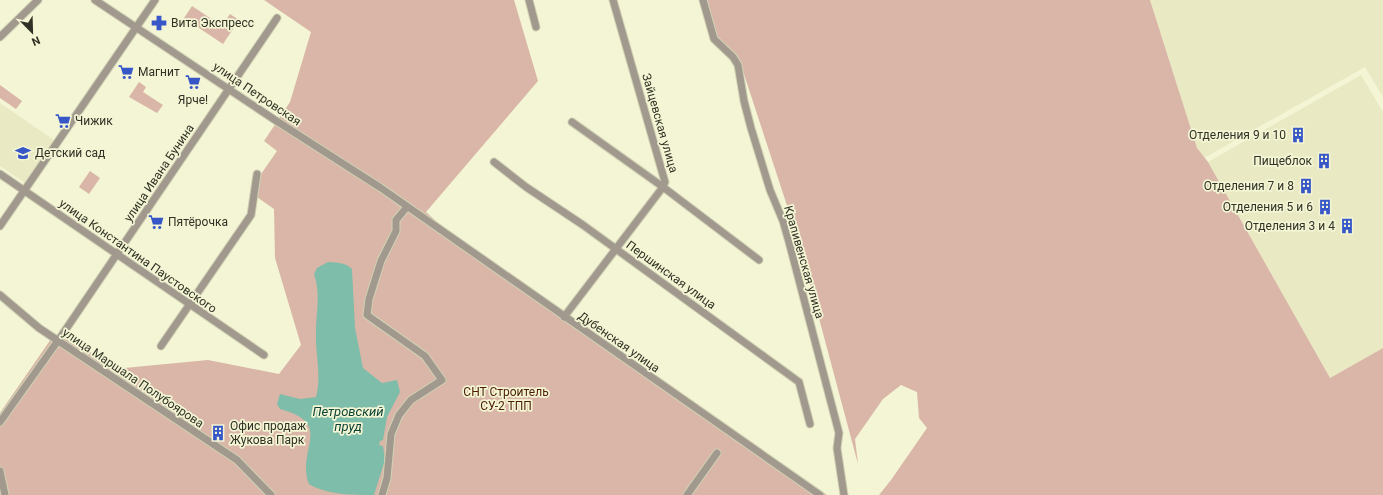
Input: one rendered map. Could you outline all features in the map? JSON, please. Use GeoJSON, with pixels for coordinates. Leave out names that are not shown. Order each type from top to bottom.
{"type":"FeatureCollection","features":[{"type":"Feature","properties":{"kind":"street"},"geometry":{"type":"LineString","coordinates":[[0,37],[38,0]]}},
{"type":"Feature","properties":{"kind":"street","name":"улица Петровская"},"geometry":{"type":"LineString","coordinates":[[95,0],[230,90],[355,170],[407,207]]}},
{"type":"Feature","properties":{"kind":"street"},"geometry":{"type":"LineString","coordinates":[[0,226],[155,0]]}},
{"type":"Feature","properties":{"kind":"street"},"geometry":{"type":"LineString","coordinates":[[529,0],[536,27]]}},
{"type":"Feature","properties":{"kind":"street","name":"Зайцевская улица"},"geometry":{"type":"LineString","coordinates":[[564,317],[663,187],[665,182],[664,173],[613,0]]}},
{"type":"Feature","properties":{"kind":"street","name":"Крапивенская улица"},"geometry":{"type":"LineString","coordinates":[[703,0],[714,39],[733,57],[738,65],[744,101],[765,177],[789,242],[840,433],[837,448],[844,495]]}},
{"type":"Feature","properties":{"kind":"street","name":"улица Ивана Бунина"},"geometry":{"type":"LineString","coordinates":[[0,422],[58,341],[230,90],[277,18]]}},
{"type":"Feature","properties":{"kind":"street"},"geometry":{"type":"LineString","coordinates":[[572,122],[663,187],[760,260]]}},
{"type":"Feature","properties":{"kind":"street","name":"Першинская улица"},"geometry":{"type":"LineString","coordinates":[[494,162],[526,187],[616,249],[799,382],[810,424]]}},
{"type":"Feature","properties":{"kind":"street","name":"улица Константина Паустовского"},"geometry":{"type":"LineString","coordinates":[[0,174],[264,355]]}},
{"type":"Feature","properties":{"kind":"street"},"geometry":{"type":"LineString","coordinates":[[161,346],[251,215],[257,174]]}},
{"type":"Feature","properties":{"kind":"street"},"geometry":{"type":"LineString","coordinates":[[382,495],[386,478],[391,434],[399,415],[407,404],[442,380],[425,356],[367,315],[369,299],[381,261],[396,231],[396,220],[407,207]]}},
{"type":"Feature","properties":{"kind":"street","name":"Дубенская улица"},"geometry":{"type":"LineString","coordinates":[[407,207],[820,495]]}},
{"type":"Feature","properties":{"kind":"street","name":"улица Маршала Полубоярова"},"geometry":{"type":"LineString","coordinates":[[0,295],[39,328],[237,460],[271,495]]}},
{"type":"Feature","properties":{"kind":"street"},"geometry":{"type":"LineString","coordinates":[[687,495],[717,453]]}},
{"type":"Feature","properties":{"kind":"street"},"geometry":{"type":"LineString","coordinates":[[0,471],[5,495]]}},
{"type":"Feature","properties":{"kind":"shaded area"},"geometry":{"type":"Polygon","coordinates":[[[1150,0],[1383,0],[1383,97],[1365,67],[1204,158],[1197,148],[1150,0]]]}},
{"type":"Feature","properties":{"kind":"shaded area"},"geometry":{"type":"Polygon","coordinates":[[[1361,75],[1383,112],[1383,348],[1330,378],[1208,162],[1361,75]]]}},
{"type":"Feature","properties":{"kind":"shaded area","name":"Детский сад"},"geometry":{"type":"Polygon","coordinates":[[[0,103],[54,140],[25,183],[0,166],[0,103]]]}},
{"type":"Feature","properties":{"kind":"green space","name":"СНТ Строитель СУ-2 ТПП"},"geometry":{"type":"Polygon","coordinates":[[[264,0],[514,0],[538,81],[426,212],[459,242],[708,416],[827,495],[0,495],[0,413],[51,339],[62,332],[114,369],[208,360],[279,374],[301,345],[275,258],[274,209],[257,197],[259,177],[277,151],[264,141],[290,102],[311,32],[264,0]]]}},
{"type":"Feature","properties":{"kind":"green space"},"geometry":{"type":"Polygon","coordinates":[[[706,0],[1150,0],[1197,148],[1208,162],[1330,378],[1383,348],[1383,495],[879,495],[927,428],[919,418],[917,392],[901,385],[883,399],[855,439],[858,464],[797,236],[739,59],[716,39],[706,0]]]}},
{"type":"Feature","properties":{"kind":"green space"},"geometry":{"type":"Polygon","coordinates":[[[192,6],[222,26],[230,14],[239,20],[223,44],[184,18],[192,6]]]}},
{"type":"Feature","properties":{"kind":"green space"},"geometry":{"type":"Polygon","coordinates":[[[139,82],[146,87],[143,92],[163,105],[157,113],[129,97],[139,82]]]}},
{"type":"Feature","properties":{"kind":"green space"},"geometry":{"type":"Polygon","coordinates":[[[0,85],[22,101],[16,109],[0,98],[0,85]]]}},
{"type":"Feature","properties":{"kind":"green space"},"geometry":{"type":"Polygon","coordinates":[[[90,171],[100,178],[89,194],[79,187],[90,171]]]}},
{"type":"Feature","properties":{"kind":"water","name":"Петровский пруд"},"geometry":{"type":"Polygon","coordinates":[[[328,262],[344,264],[352,269],[355,328],[363,368],[382,383],[397,380],[400,392],[387,417],[383,440],[380,441],[379,445],[383,446],[385,460],[374,495],[332,492],[316,488],[309,484],[306,471],[310,430],[306,422],[297,415],[280,409],[277,404],[280,394],[300,399],[316,397],[318,389],[316,325],[318,296],[314,274],[317,268],[328,262]]]}},
{"type":"Feature","properties":{"kind":"place","name":"Вита Экспресс"},"geometry":{"type":"Point","coordinates":[159,23]}},
{"type":"Feature","properties":{"kind":"place","name":"Магнит"},"geometry":{"type":"Point","coordinates":[126,72]}},
{"type":"Feature","properties":{"kind":"place","name":"Ярче!"},"geometry":{"type":"Point","coordinates":[193,82]}},
{"type":"Feature","properties":{"kind":"place","name":"Чижик"},"geometry":{"type":"Point","coordinates":[63,121]}},
{"type":"Feature","properties":{"kind":"place","name":"Отделения 9 и 10"},"geometry":{"type":"Point","coordinates":[1298,135]}},
{"type":"Feature","properties":{"kind":"place","name":"Детский сад"},"geometry":{"type":"Point","coordinates":[23,153]}},
{"type":"Feature","properties":{"kind":"place","name":"Пищеблок"},"geometry":{"type":"Point","coordinates":[1324,161]}},
{"type":"Feature","properties":{"kind":"place","name":"Отделения 7 и 8"},"geometry":{"type":"Point","coordinates":[1306,186]}},
{"type":"Feature","properties":{"kind":"place","name":"Отделения 5 и 6"},"geometry":{"type":"Point","coordinates":[1325,207]}},
{"type":"Feature","properties":{"kind":"place","name":"Пятёрочка"},"geometry":{"type":"Point","coordinates":[156,222]}},
{"type":"Feature","properties":{"kind":"place","name":"Отделения 3 и 4"},"geometry":{"type":"Point","coordinates":[1347,226]}},
{"type":"Feature","properties":{"kind":"place","name":"Офис продаж Жукова Парк"},"geometry":{"type":"Point","coordinates":[218,433]}}]}
